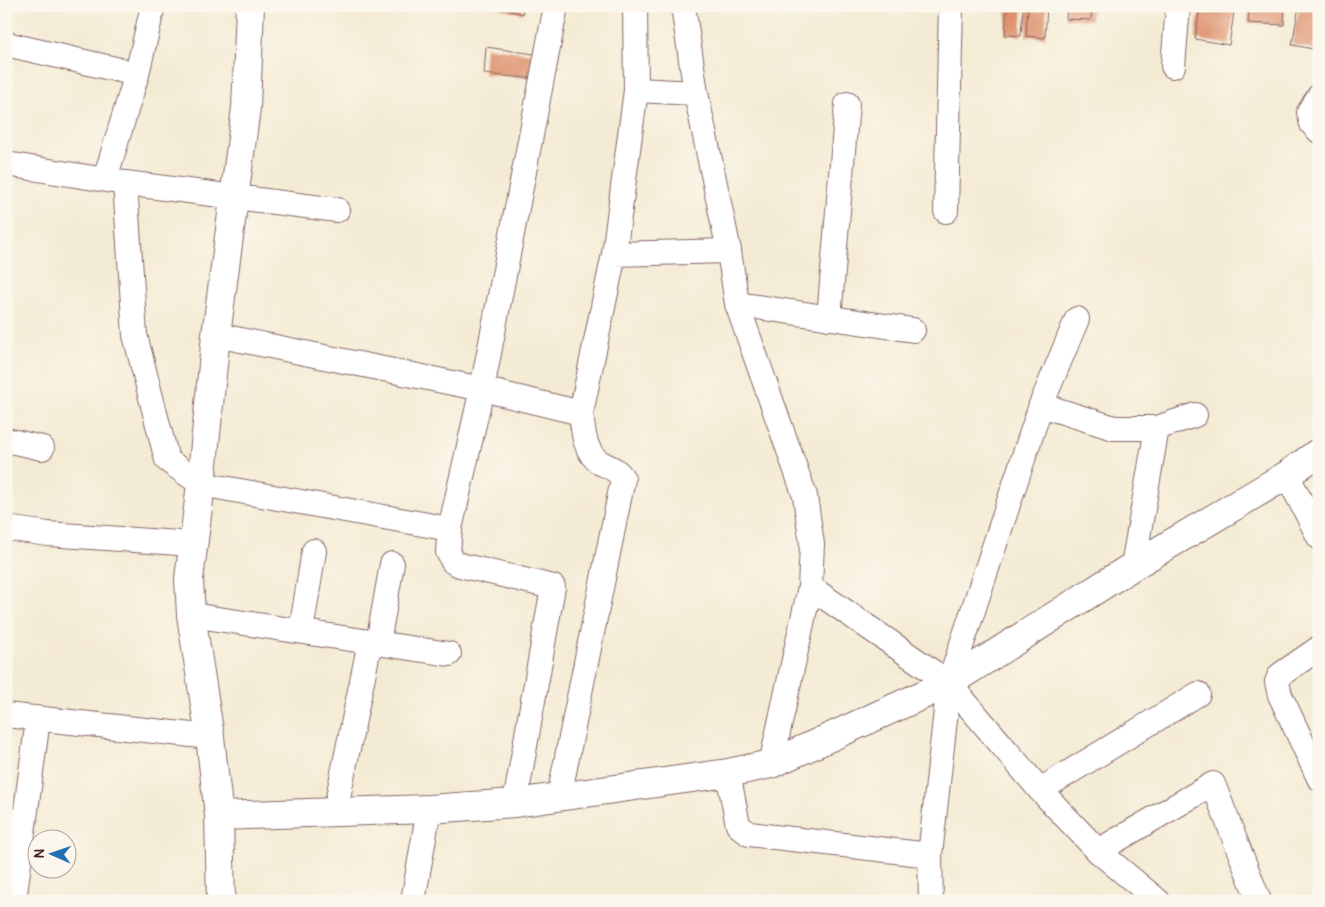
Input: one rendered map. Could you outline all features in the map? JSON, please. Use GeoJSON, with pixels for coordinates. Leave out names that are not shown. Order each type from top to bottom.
{"type":"FeatureCollection","features":[{"type":"Feature","properties":{"kind":"street"},"geometry":{"type":"LineString","coordinates":[[153,6],[115,181],[135,335],[168,460],[201,484],[450,529]]}},
{"type":"Feature","properties":{"kind":"street"},"geometry":{"type":"LineString","coordinates":[[221,901],[220,816],[210,737],[190,615],[189,579],[216,335],[246,108],[250,6]]}},
{"type":"Feature","properties":{"kind":"street"},"geometry":{"type":"LineString","coordinates":[[515,803],[552,587],[453,562],[448,552],[450,529],[482,388],[556,6]]}},
{"type":"Feature","properties":{"kind":"street"},"geometry":{"type":"LineString","coordinates":[[559,797],[623,479],[617,470],[594,458],[584,438],[581,413],[614,254],[636,90],[635,6]]}},
{"type":"Feature","properties":{"kind":"street"},"geometry":{"type":"LineString","coordinates":[[683,6],[696,93],[729,251],[737,304],[805,496],[812,544],[810,587],[771,764]]}},
{"type":"Feature","properties":{"kind":"street"},"geometry":{"type":"LineString","coordinates":[[946,211],[951,6]]}},
{"type":"Feature","properties":{"kind":"street"},"geometry":{"type":"LineString","coordinates":[[1173,66],[1178,6]]}},
{"type":"Feature","properties":{"kind":"street"},"geometry":{"type":"LineString","coordinates":[[6,44],[137,74]]}},
{"type":"Feature","properties":{"kind":"street"},"geometry":{"type":"LineString","coordinates":[[636,90],[696,93]]}},
{"type":"Feature","properties":{"kind":"street"},"geometry":{"type":"LineString","coordinates":[[1319,96],[1309,112],[1312,124],[1319,131]]}},
{"type":"Feature","properties":{"kind":"street"},"geometry":{"type":"LineString","coordinates":[[829,318],[847,104]]}},
{"type":"Feature","properties":{"kind":"street"},"geometry":{"type":"LineString","coordinates":[[6,164],[115,181],[337,210]]}},
{"type":"Feature","properties":{"kind":"street"},"geometry":{"type":"LineString","coordinates":[[614,254],[729,251]]}},
{"type":"Feature","properties":{"kind":"street"},"geometry":{"type":"LineString","coordinates":[[737,304],[913,330]]}},
{"type":"Feature","properties":{"kind":"street"},"geometry":{"type":"LineString","coordinates":[[931,901],[930,855],[950,682],[1041,405],[1077,319]]}},
{"type":"Feature","properties":{"kind":"street"},"geometry":{"type":"LineString","coordinates":[[216,335],[482,388],[581,413]]}},
{"type":"Feature","properties":{"kind":"street"},"geometry":{"type":"LineString","coordinates":[[1041,405],[1114,428],[1157,428],[1196,415]]}},
{"type":"Feature","properties":{"kind":"street"},"geometry":{"type":"LineString","coordinates":[[1132,566],[1157,428]]}},
{"type":"Feature","properties":{"kind":"street"},"geometry":{"type":"LineString","coordinates":[[6,440],[42,448]]}},
{"type":"Feature","properties":{"kind":"street"},"geometry":{"type":"LineString","coordinates":[[220,816],[429,809],[515,803],[728,773],[771,764],[950,682],[1132,566],[1287,475],[1319,452]]}},
{"type":"Feature","properties":{"kind":"street"},"geometry":{"type":"LineString","coordinates":[[1287,475],[1319,537]]}},
{"type":"Feature","properties":{"kind":"street"},"geometry":{"type":"LineString","coordinates":[[6,528],[48,534],[193,544]]}},
{"type":"Feature","properties":{"kind":"street"},"geometry":{"type":"LineString","coordinates":[[301,632],[314,551]]}},
{"type":"Feature","properties":{"kind":"street"},"geometry":{"type":"LineString","coordinates":[[335,812],[392,564]]}},
{"type":"Feature","properties":{"kind":"street"},"geometry":{"type":"LineString","coordinates":[[810,587],[950,682],[1040,790],[1098,851],[1158,901]]}},
{"type":"Feature","properties":{"kind":"street"},"geometry":{"type":"LineString","coordinates":[[190,615],[449,654]]}},
{"type":"Feature","properties":{"kind":"street"},"geometry":{"type":"LineString","coordinates":[[1319,648],[1280,675],[1277,682],[1280,695],[1319,778]]}},
{"type":"Feature","properties":{"kind":"street"},"geometry":{"type":"LineString","coordinates":[[1040,790],[1198,694]]}},
{"type":"Feature","properties":{"kind":"street"},"geometry":{"type":"LineString","coordinates":[[6,715],[210,737]]}},
{"type":"Feature","properties":{"kind":"street"},"geometry":{"type":"LineString","coordinates":[[14,901],[38,719]]}},
{"type":"Feature","properties":{"kind":"street"},"geometry":{"type":"LineString","coordinates":[[728,773],[738,825],[749,834],[930,855]]}},
{"type":"Feature","properties":{"kind":"street"},"geometry":{"type":"LineString","coordinates":[[1098,851],[1213,784],[1259,901]]}},
{"type":"Feature","properties":{"kind":"street"},"geometry":{"type":"LineString","coordinates":[[418,899],[429,809]]}},
{"type":"Feature","properties":{"kind":"building"},"geometry":{"type":"Polygon","coordinates":[[[522,6],[523,14],[494,7],[522,6]]]}},
{"type":"Feature","properties":{"kind":"building"},"geometry":{"type":"Polygon","coordinates":[[[1007,6],[1023,6],[1021,36],[1005,35],[1007,6]]]}},
{"type":"Feature","properties":{"kind":"building"},"geometry":{"type":"Polygon","coordinates":[[[1028,6],[1047,6],[1045,38],[1026,36],[1028,6]]]}},
{"type":"Feature","properties":{"kind":"building"},"geometry":{"type":"Polygon","coordinates":[[[1067,6],[1092,6],[1091,20],[1066,19],[1067,6]]]}},
{"type":"Feature","properties":{"kind":"building"},"geometry":{"type":"Polygon","coordinates":[[[1200,6],[1235,6],[1229,45],[1195,39],[1200,6]]]}},
{"type":"Feature","properties":{"kind":"building"},"geometry":{"type":"Polygon","coordinates":[[[1249,6],[1285,6],[1284,25],[1248,23],[1249,6]]]}},
{"type":"Feature","properties":{"kind":"building"},"geometry":{"type":"Polygon","coordinates":[[[1299,6],[1319,6],[1319,50],[1292,45],[1299,6]]]}},
{"type":"Feature","properties":{"kind":"building"},"geometry":{"type":"Polygon","coordinates":[[[486,47],[534,54],[537,79],[484,74],[486,47]]]}}]}
